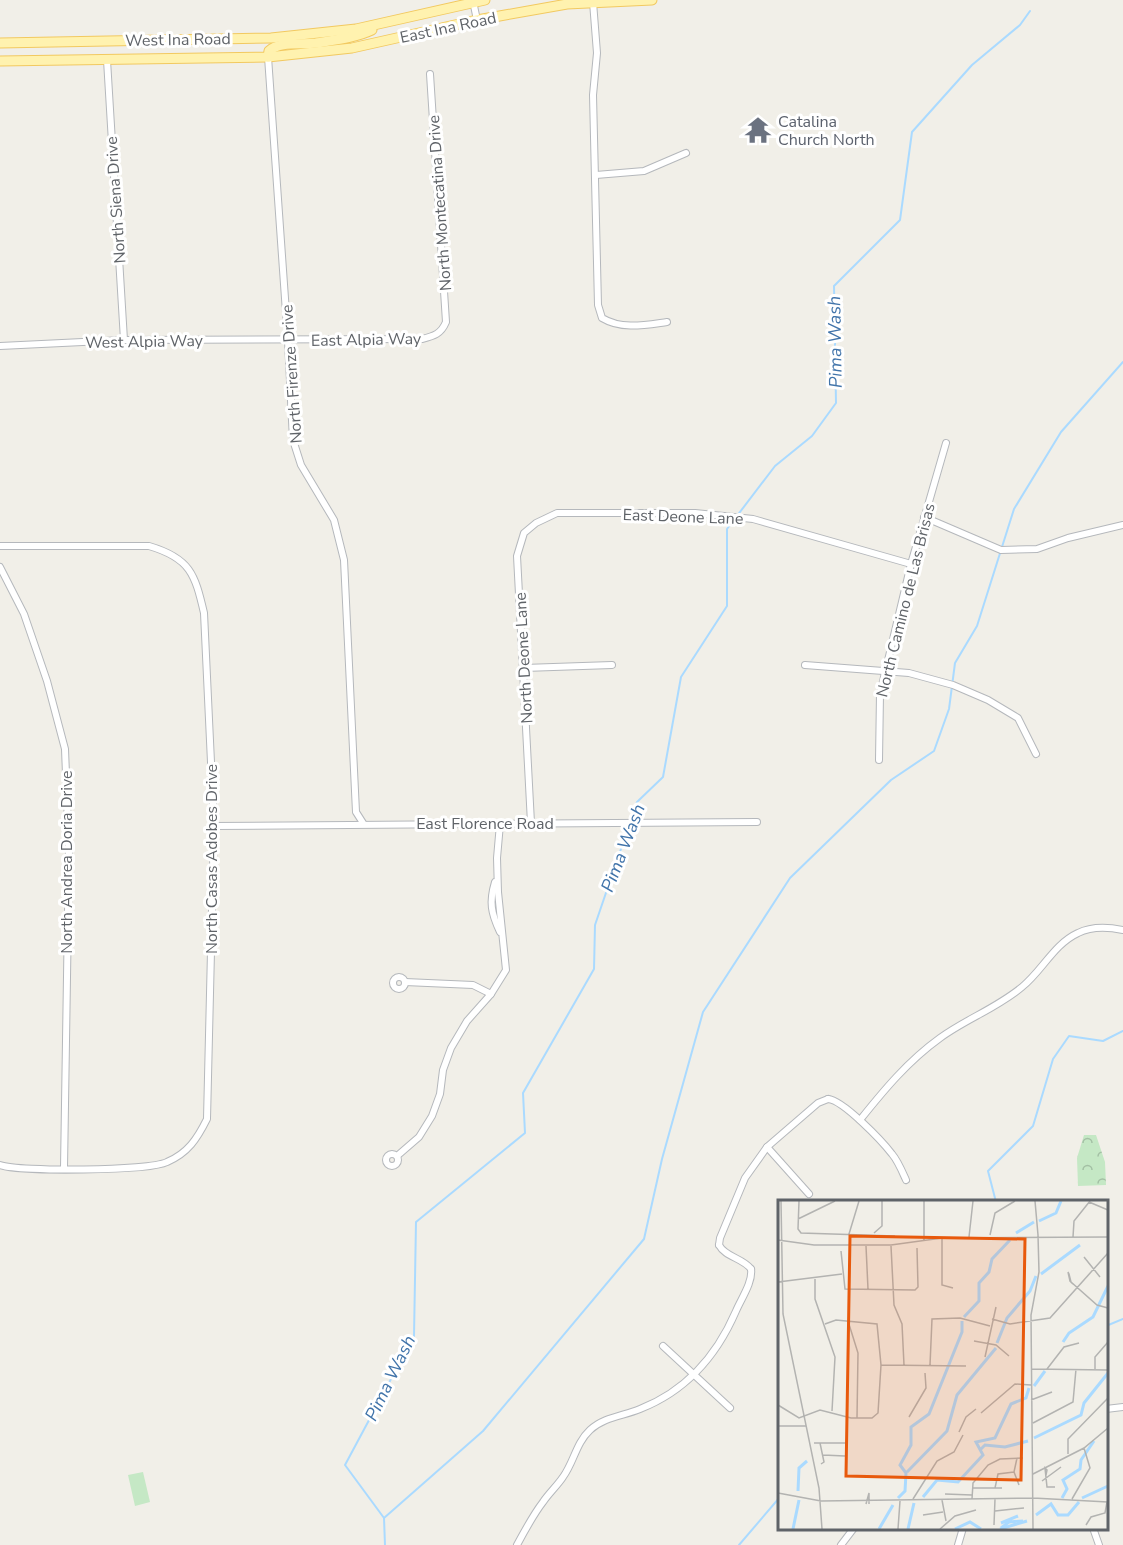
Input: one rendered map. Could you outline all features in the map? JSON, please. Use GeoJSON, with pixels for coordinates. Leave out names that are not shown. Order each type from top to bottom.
{"type":"FeatureCollection","features":[{"type":"Feature","properties":{"kind":"main road","name":"East Ina Road"},"geometry":{"type":"LineString","coordinates":[[356,29],[485,0]]}},
{"type":"Feature","properties":{"kind":"main road","name":"East Ina Road"},"geometry":{"type":"LineString","coordinates":[[352,48],[477,20],[567,4],[652,0]]}},
{"type":"Feature","properties":{"kind":"main road"},"geometry":{"type":"LineString","coordinates":[[268,57],[269,51],[275,47],[316,43],[362,34],[388,22]]}},
{"type":"Feature","properties":{"kind":"main road","name":"West Ina Road"},"geometry":{"type":"LineString","coordinates":[[0,43],[271,38],[356,29]]}},
{"type":"Feature","properties":{"kind":"main road","name":"West Ina Road"},"geometry":{"type":"LineString","coordinates":[[0,61],[268,57],[352,48]]}},
{"type":"Feature","properties":{"kind":"street"},"geometry":{"type":"LineString","coordinates":[[474,1],[477,20]]}},
{"type":"Feature","properties":{"kind":"street"},"geometry":{"type":"LineString","coordinates":[[593,2],[597,53],[592,95],[598,305],[602,318],[613,325],[668,322]]}},
{"type":"Feature","properties":{"kind":"street","name":"North Firenze Drive"},"geometry":{"type":"LineString","coordinates":[[268,57],[293,440],[301,465],[334,520],[344,560],[356,812],[363,823]]}},
{"type":"Feature","properties":{"kind":"street","name":"North Siena Drive"},"geometry":{"type":"LineString","coordinates":[[107,60],[124,340]]}},
{"type":"Feature","properties":{"kind":"street","name":"North Montecatina Drive"},"geometry":{"type":"LineString","coordinates":[[430,74],[446,310],[446,322],[442,331]]}},
{"type":"Feature","properties":{"kind":"street"},"geometry":{"type":"LineString","coordinates":[[596,175],[644,171],[686,153]]}},
{"type":"Feature","properties":{"kind":"street","name":"East Alpia Way"},"geometry":{"type":"LineString","coordinates":[[288,340],[422,339],[442,331]]}},
{"type":"Feature","properties":{"kind":"street","name":"West Alpia Way"},"geometry":{"type":"LineString","coordinates":[[0,346],[124,340],[288,340]]}},
{"type":"Feature","properties":{"kind":"street","name":"North Camino de Las Brisas"},"geometry":{"type":"LineString","coordinates":[[879,760],[880,693],[911,564],[946,442]]}},
{"type":"Feature","properties":{"kind":"street","name":"East Deone Lane"},"geometry":{"type":"LineString","coordinates":[[557,513],[695,513],[753,519],[911,564]]}},
{"type":"Feature","properties":{"kind":"street","name":"North Deone Lane"},"geometry":{"type":"LineString","coordinates":[[531,823],[517,556],[524,533],[536,523],[557,513]]}},
{"type":"Feature","properties":{"kind":"street"},"geometry":{"type":"LineString","coordinates":[[924,517],[1001,550],[1037,549],[1068,538],[1123,525]]}},
{"type":"Feature","properties":{"kind":"street","name":"North Casas Adobes Drive"},"geometry":{"type":"LineString","coordinates":[[0,546],[149,546],[168,552],[184,562],[197,583],[204,613],[214,826],[207,1119],[199,1135],[189,1148],[164,1164],[144,1168],[30,1170],[0,1165]]}},
{"type":"Feature","properties":{"kind":"street","name":"North Andrea Doria Drive"},"geometry":{"type":"LineString","coordinates":[[0,567],[24,614],[47,681],[64,749],[69,849],[64,1168]]}},
{"type":"Feature","properties":{"kind":"street"},"geometry":{"type":"LineString","coordinates":[[524,668],[612,665]]}},
{"type":"Feature","properties":{"kind":"street"},"geometry":{"type":"LineString","coordinates":[[805,665],[885,670],[909,673],[942,682],[988,700],[1018,718],[1036,754]]}},
{"type":"Feature","properties":{"kind":"street","name":"East Florence Road"},"geometry":{"type":"LineString","coordinates":[[214,826],[363,823],[757,822]]}},
{"type":"Feature","properties":{"kind":"street"},"geometry":{"type":"LineString","coordinates":[[397,1156],[419,1137],[432,1116],[451,1048],[467,1021],[491,994],[506,970],[503,938],[491,914],[492,892],[497,875],[500,824]]}},
{"type":"Feature","properties":{"kind":"street"},"geometry":{"type":"LineString","coordinates":[[860,1120],[884,1089],[919,1055],[955,1028],[994,1007],[1023,987],[1065,940],[1088,929],[1099,927],[1123,930]]}},
{"type":"Feature","properties":{"kind":"street"},"geometry":{"type":"LineString","coordinates":[[405,982],[473,985],[491,994]]}},
{"type":"Feature","properties":{"kind":"street"},"geometry":{"type":"LineString","coordinates":[[517,1545],[544,1500],[564,1477],[578,1445],[591,1428],[604,1420],[650,1404],[676,1390],[694,1376],[727,1331],[753,1268],[717,1246],[745,1178],[766,1147],[828,1096],[860,1120],[894,1156],[906,1180]]}},
{"type":"Feature","properties":{"kind":"street"},"geometry":{"type":"LineString","coordinates":[[766,1147],[809,1194]]}},
{"type":"Feature","properties":{"kind":"street"},"geometry":{"type":"LineString","coordinates":[[663,1346],[730,1408]]}},
{"type":"Feature","properties":{"kind":"street"},"geometry":{"type":"LineString","coordinates":[[1108,1409],[1123,1407]]}},
{"type":"Feature","properties":{"kind":"street"},"geometry":{"type":"LineString","coordinates":[[841,1545],[852,1530]]}},
{"type":"Feature","properties":{"kind":"street"},"geometry":{"type":"LineString","coordinates":[[958,1545],[962,1530]]}},
{"type":"Feature","properties":{"kind":"street"},"geometry":{"type":"LineString","coordinates":[[1094,1530],[1099,1545]]}},
{"type":"Feature","properties":{"kind":"green space"},"geometry":{"type":"Polygon","coordinates":[[[1084,1135],[1096,1135],[1105,1162],[1106,1185],[1078,1186],[1077,1158],[1084,1135]]]}},
{"type":"Feature","properties":{"kind":"green space"},"geometry":{"type":"Polygon","coordinates":[[[143,1472],[150,1502],[135,1506],[128,1475],[143,1472]]]}},
{"type":"Feature","properties":{"kind":"waterway","name":"Pima Wash"},"geometry":{"type":"LineString","coordinates":[[385,1545],[384,1518],[345,1465],[414,1336],[416,1222],[525,1133],[523,1093],[594,969],[595,925],[637,802],[663,777],[681,677],[727,606],[727,529],[775,466],[812,436],[836,403],[834,286],[900,220],[912,132],[972,65],[1020,25],[1030,11]]}},
{"type":"Feature","properties":{"kind":"waterway"},"geometry":{"type":"LineString","coordinates":[[384,1518],[483,1431],[644,1239],[662,1159],[703,1012],[790,878],[891,780],[934,751],[949,709],[955,663],[977,626],[1014,509],[1061,432],[1123,362]]}},
{"type":"Feature","properties":{"kind":"waterway"},"geometry":{"type":"LineString","coordinates":[[995,1200],[988,1171],[1033,1126],[1053,1059],[1069,1036],[1103,1041],[1123,1031]]}},
{"type":"Feature","properties":{"kind":"waterway"},"geometry":{"type":"LineString","coordinates":[[1108,1325],[1123,1319]]}},
{"type":"Feature","properties":{"kind":"waterway"},"geometry":{"type":"LineString","coordinates":[[739,1545],[778,1499]]}},
{"type":"Feature","properties":{"kind":"place","name":"Catalina Church North"},"geometry":{"type":"Point","coordinates":[758,130]}}]}
